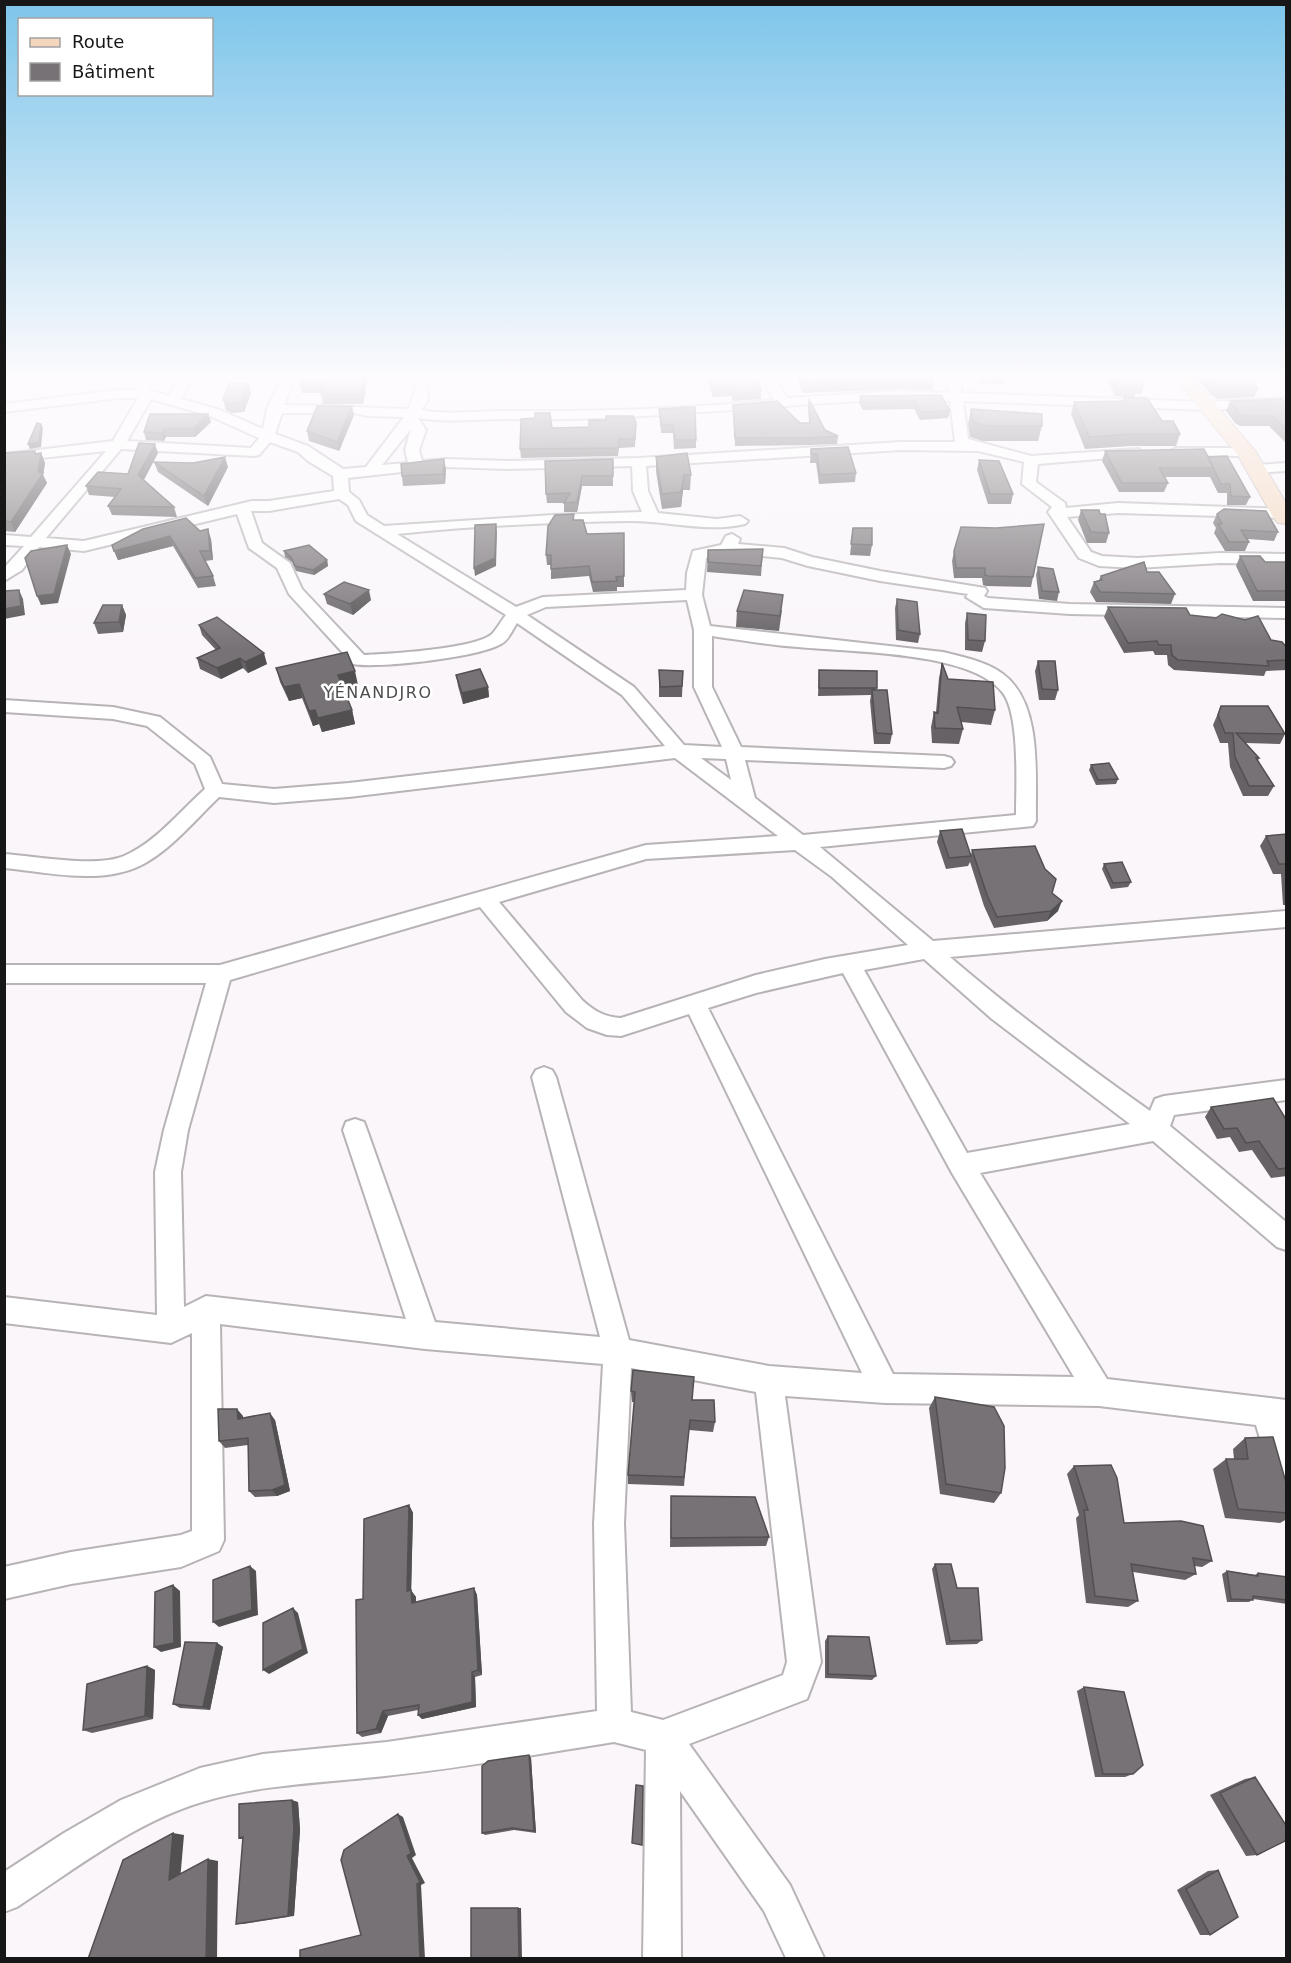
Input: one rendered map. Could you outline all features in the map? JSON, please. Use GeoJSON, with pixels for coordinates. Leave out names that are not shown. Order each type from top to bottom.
{"type":"FeatureCollection","features":[{"type":"Feature","properties":{"kind":"main road"},"geometry":{"type":"LineString","coordinates":[[1255,467],[1285,514]]}},
{"type":"Feature","properties":{"kind":"street"},"geometry":{"type":"LineString","coordinates":[[4,576],[19,566],[34,543],[99,467]]}},
{"type":"Feature","properties":{"kind":"street"},"geometry":{"type":"LineString","coordinates":[[328,467],[340,474],[402,467]]}},
{"type":"Feature","properties":{"kind":"street"},"geometry":{"type":"LineString","coordinates":[[371,470],[374,467]]}},
{"type":"Feature","properties":{"kind":"street"},"geometry":{"type":"LineString","coordinates":[[639,467],[639,485],[646,509],[653,517]]}},
{"type":"Feature","properties":{"kind":"street"},"geometry":{"type":"LineString","coordinates":[[1030,467],[1029,484],[1060,506],[1056,512]]}},
{"type":"Feature","properties":{"kind":"street"},"geometry":{"type":"LineString","coordinates":[[340,474],[342,494]]}},
{"type":"Feature","properties":{"kind":"street"},"geometry":{"type":"LineString","coordinates":[[4,540],[84,546],[243,509],[342,494],[354,503],[361,518],[515,614],[628,691],[679,751],[801,842],[894,918],[1000,1013],[1056,1057],[1157,1130],[1287,1238]]}},
{"type":"Feature","properties":{"kind":"street"},"geometry":{"type":"LineString","coordinates":[[1056,512],[1073,513],[1118,507],[1285,514]]}},
{"type":"Feature","properties":{"kind":"street"},"geometry":{"type":"LineString","coordinates":[[243,509],[255,545],[284,566],[295,591],[358,660],[394,659],[463,650],[497,639],[515,614],[543,602],[694,595]]}},
{"type":"Feature","properties":{"kind":"street"},"geometry":{"type":"LineString","coordinates":[[1056,512],[1085,555],[1099,561],[1287,559]]}},
{"type":"Feature","properties":{"kind":"street"},"geometry":{"type":"LineString","coordinates":[[381,531],[426,525],[653,517],[706,524],[728,524],[740,521],[728,548]]}},
{"type":"Feature","properties":{"kind":"street"},"geometry":{"type":"LineString","coordinates":[[746,803],[734,753],[703,687],[703,630],[694,595],[699,554],[728,548],[784,553],[808,561],[880,576],[979,591],[974,597],[984,603],[1070,609],[1287,613]]}},
{"type":"Feature","properties":{"kind":"street"},"geometry":{"type":"LineString","coordinates":[[4,974],[220,974],[646,852],[801,842],[1026,821],[1023,732],[1012,692],[1001,680],[984,670],[953,660],[866,646],[795,643],[703,630]]}},
{"type":"Feature","properties":{"kind":"street"},"geometry":{"type":"LineString","coordinates":[[4,706],[113,712],[153,721],[203,761],[215,790]]}},
{"type":"Feature","properties":{"kind":"street"},"geometry":{"type":"LineString","coordinates":[[4,861],[105,868],[130,862],[151,848],[215,790],[274,796],[349,790],[679,751],[944,762]]}},
{"type":"Feature","properties":{"kind":"street"},"geometry":{"type":"LineString","coordinates":[[484,898],[574,1006],[588,1019],[604,1027],[621,1027],[756,984],[825,968],[930,950],[1287,919]]}},
{"type":"Feature","properties":{"kind":"street"},"geometry":{"type":"LineString","coordinates":[[850,965],[961,1165],[1099,1392]]}},
{"type":"Feature","properties":{"kind":"street"},"geometry":{"type":"LineString","coordinates":[[171,1330],[168,1172],[176,1130],[220,974]]}},
{"type":"Feature","properties":{"kind":"street"},"geometry":{"type":"LineString","coordinates":[[694,1002],[885,1389]]}},
{"type":"Feature","properties":{"kind":"street"},"geometry":{"type":"LineString","coordinates":[[544,1077],[618,1352],[609,1523],[614,1725]]}},
{"type":"Feature","properties":{"kind":"street"},"geometry":{"type":"LineString","coordinates":[[1157,1130],[1164,1106],[1287,1090]]}},
{"type":"Feature","properties":{"kind":"street"},"geometry":{"type":"LineString","coordinates":[[355,1130],[425,1335]]}},
{"type":"Feature","properties":{"kind":"street"},"geometry":{"type":"LineString","coordinates":[[961,1165],[1157,1130]]}},
{"type":"Feature","properties":{"kind":"street"},"geometry":{"type":"LineString","coordinates":[[4,1583],[71,1568],[180,1551],[208,1540],[206,1309]]}},
{"type":"Feature","properties":{"kind":"street"},"geometry":{"type":"LineString","coordinates":[[4,1310],[171,1330],[206,1309],[425,1335],[618,1352],[769,1380],[885,1389],[1099,1392],[1277,1413],[1287,1478]]}},
{"type":"Feature","properties":{"kind":"street"},"geometry":{"type":"LineString","coordinates":[[4,1894],[77,1846],[134,1814],[200,1785],[263,1771],[387,1759],[614,1725],[663,1737],[795,1687],[804,1662],[769,1380]]}},
{"type":"Feature","properties":{"kind":"street"},"geometry":{"type":"LineString","coordinates":[[662,1959],[663,1737]]}},
{"type":"Feature","properties":{"kind":"street"},"geometry":{"type":"LineString","coordinates":[[663,1737],[777,1898],[805,1959]]}},
{"type":"Feature","properties":{"kind":"building"},"geometry":{"type":"Polygon","coordinates":[[[4,467],[39,467],[38,472],[43,473],[11,522],[4,521],[4,467]]]}},
{"type":"Feature","properties":{"kind":"building"},"geometry":{"type":"Polygon","coordinates":[[[131,467],[143,467],[138,475],[174,507],[108,506],[121,489],[86,486],[98,472],[128,474],[131,467]]]}},
{"type":"Feature","properties":{"kind":"building"},"geometry":{"type":"Polygon","coordinates":[[[161,467],[220,467],[204,496],[161,467]]]}},
{"type":"Feature","properties":{"kind":"building"},"geometry":{"type":"Polygon","coordinates":[[[401,467],[443,467],[443,474],[402,476],[401,467]]]}},
{"type":"Feature","properties":{"kind":"building"},"geometry":{"type":"Polygon","coordinates":[[[545,467],[613,467],[613,476],[582,476],[577,502],[564,503],[570,493],[546,494],[545,467]]]}},
{"type":"Feature","properties":{"kind":"building"},"geometry":{"type":"Polygon","coordinates":[[[658,467],[689,467],[691,475],[684,475],[681,492],[662,494],[658,467]]]}},
{"type":"Feature","properties":{"kind":"building"},"geometry":{"type":"Polygon","coordinates":[[[819,467],[854,467],[856,473],[820,475],[819,467]]]}},
{"type":"Feature","properties":{"kind":"building"},"geometry":{"type":"Polygon","coordinates":[[[981,467],[1001,467],[1013,494],[990,494],[981,467]]]}},
{"type":"Feature","properties":{"kind":"building"},"geometry":{"type":"Polygon","coordinates":[[[1113,467],[1214,468],[1159,468],[1168,483],[1122,483],[1113,467]]]}},
{"type":"Feature","properties":{"kind":"building"},"geometry":{"type":"Polygon","coordinates":[[[1213,467],[1233,467],[1250,497],[1231,496],[1230,484],[1221,484],[1213,467]]]}},
{"type":"Feature","properties":{"kind":"building"},"geometry":{"type":"Polygon","coordinates":[[[1224,509],[1266,511],[1278,532],[1241,530],[1249,542],[1229,542],[1218,524],[1222,524],[1217,514],[1224,509]]]}},
{"type":"Feature","properties":{"kind":"building"},"geometry":{"type":"Polygon","coordinates":[[[1081,510],[1099,510],[1100,514],[1105,514],[1109,533],[1091,532],[1081,510]]]}},
{"type":"Feature","properties":{"kind":"building"},"geometry":{"type":"Polygon","coordinates":[[[574,514],[573,520],[583,520],[587,534],[624,533],[624,576],[616,577],[617,581],[592,582],[589,566],[551,569],[551,555],[546,555],[548,526],[555,515],[574,514]]]}},
{"type":"Feature","properties":{"kind":"building"},"geometry":{"type":"Polygon","coordinates":[[[186,518],[200,531],[208,529],[210,551],[200,551],[213,576],[195,578],[170,536],[114,551],[112,545],[143,529],[186,518]]]}},
{"type":"Feature","properties":{"kind":"building"},"geometry":{"type":"Polygon","coordinates":[[[496,524],[495,558],[474,568],[475,525],[496,524]]]}},
{"type":"Feature","properties":{"kind":"building"},"geometry":{"type":"Polygon","coordinates":[[[1044,524],[1033,577],[988,576],[985,575],[985,568],[956,568],[954,551],[961,527],[996,528],[1044,524]]]}},
{"type":"Feature","properties":{"kind":"building"},"geometry":{"type":"Polygon","coordinates":[[[853,528],[872,528],[872,545],[851,544],[853,528]]]}},
{"type":"Feature","properties":{"kind":"building"},"geometry":{"type":"Polygon","coordinates":[[[67,545],[54,594],[37,596],[25,558],[31,551],[67,545]]]}},
{"type":"Feature","properties":{"kind":"building"},"geometry":{"type":"Polygon","coordinates":[[[309,545],[327,560],[313,570],[295,566],[291,557],[284,551],[309,545]]]}},
{"type":"Feature","properties":{"kind":"building"},"geometry":{"type":"Polygon","coordinates":[[[763,549],[761,566],[708,562],[708,550],[763,549]]]}},
{"type":"Feature","properties":{"kind":"building"},"geometry":{"type":"Polygon","coordinates":[[[1240,556],[1260,556],[1265,562],[1287,562],[1287,591],[1257,591],[1240,556]]]}},
{"type":"Feature","properties":{"kind":"building"},"geometry":{"type":"Polygon","coordinates":[[[1144,562],[1147,572],[1159,572],[1175,594],[1100,592],[1094,582],[1102,580],[1101,576],[1144,562]]]}},
{"type":"Feature","properties":{"kind":"building"},"geometry":{"type":"Polygon","coordinates":[[[1038,567],[1053,569],[1059,592],[1042,591],[1038,567]]]}},
{"type":"Feature","properties":{"kind":"building"},"geometry":{"type":"Polygon","coordinates":[[[344,582],[369,590],[350,604],[324,594],[344,582]]]}},
{"type":"Feature","properties":{"kind":"building"},"geometry":{"type":"Polygon","coordinates":[[[19,590],[21,606],[4,609],[4,591],[19,590]]]}},
{"type":"Feature","properties":{"kind":"building"},"geometry":{"type":"Polygon","coordinates":[[[744,590],[783,595],[780,616],[737,611],[744,590]]]}},
{"type":"Feature","properties":{"kind":"building"},"geometry":{"type":"Polygon","coordinates":[[[897,599],[917,602],[920,634],[898,630],[897,599]]]}},
{"type":"Feature","properties":{"kind":"building"},"geometry":{"type":"Polygon","coordinates":[[[103,605],[122,605],[119,622],[94,623],[103,605]]]}},
{"type":"Feature","properties":{"kind":"building"},"geometry":{"type":"Polygon","coordinates":[[[1108,607],[1186,608],[1190,615],[1216,618],[1222,614],[1245,620],[1258,616],[1271,640],[1282,642],[1287,648],[1287,660],[1267,661],[1269,666],[1178,660],[1172,655],[1171,645],[1159,645],[1157,641],[1128,643],[1108,607]]]}},
{"type":"Feature","properties":{"kind":"building"},"geometry":{"type":"Polygon","coordinates":[[[967,613],[986,615],[985,641],[968,640],[967,613]]]}},
{"type":"Feature","properties":{"kind":"building"},"geometry":{"type":"Polygon","coordinates":[[[217,617],[264,653],[245,662],[240,658],[217,668],[197,658],[220,648],[199,625],[217,617]]]}},
{"type":"Feature","properties":{"kind":"building"},"geometry":{"type":"Polygon","coordinates":[[[347,652],[355,671],[338,675],[352,710],[318,718],[315,710],[309,711],[299,684],[284,687],[276,668],[347,652]]]}},
{"type":"Feature","properties":{"kind":"building"},"geometry":{"type":"Polygon","coordinates":[[[1038,661],[1055,661],[1058,690],[1042,689],[1038,661]]]}},
{"type":"Feature","properties":{"kind":"building"},"geometry":{"type":"Polygon","coordinates":[[[942,663],[948,679],[993,682],[995,710],[957,707],[963,729],[935,728],[934,712],[938,713],[942,663]]]}},
{"type":"Feature","properties":{"kind":"building"},"geometry":{"type":"Polygon","coordinates":[[[480,669],[488,687],[462,693],[456,675],[480,669]]]}},
{"type":"Feature","properties":{"kind":"building"},"geometry":{"type":"Polygon","coordinates":[[[659,670],[683,671],[682,686],[660,687],[659,670]]]}},
{"type":"Feature","properties":{"kind":"building"},"geometry":{"type":"Polygon","coordinates":[[[819,670],[877,671],[877,688],[819,688],[819,670]]]}},
{"type":"Feature","properties":{"kind":"building"},"geometry":{"type":"Polygon","coordinates":[[[872,690],[887,690],[892,734],[876,733],[872,690]]]}},
{"type":"Feature","properties":{"kind":"building"},"geometry":{"type":"Polygon","coordinates":[[[1221,706],[1268,706],[1285,734],[1236,733],[1259,758],[1256,758],[1274,786],[1249,786],[1235,757],[1233,733],[1225,733],[1218,715],[1221,706]]]}},
{"type":"Feature","properties":{"kind":"building"},"geometry":{"type":"Polygon","coordinates":[[[1109,763],[1118,779],[1098,780],[1091,765],[1109,763]]]}},
{"type":"Feature","properties":{"kind":"building"},"geometry":{"type":"Polygon","coordinates":[[[962,829],[971,856],[949,858],[940,831],[962,829]]]}},
{"type":"Feature","properties":{"kind":"building"},"geometry":{"type":"Polygon","coordinates":[[[1287,834],[1287,864],[1279,864],[1266,836],[1287,834]]]}},
{"type":"Feature","properties":{"kind":"building"},"geometry":{"type":"Polygon","coordinates":[[[1035,846],[1045,869],[1056,879],[1052,893],[1062,901],[1051,911],[997,917],[972,850],[1035,846]]]}},
{"type":"Feature","properties":{"kind":"building"},"geometry":{"type":"Polygon","coordinates":[[[1122,862],[1131,882],[1113,883],[1104,864],[1122,862]]]}},
{"type":"Feature","properties":{"kind":"building"},"geometry":{"type":"Polygon","coordinates":[[[1273,1098],[1287,1121],[1287,1168],[1278,1169],[1259,1141],[1246,1143],[1237,1128],[1224,1129],[1211,1107],[1273,1098]]]}},
{"type":"Feature","properties":{"kind":"building"},"geometry":{"type":"Polygon","coordinates":[[[633,1370],[694,1377],[692,1400],[714,1400],[715,1422],[690,1420],[684,1477],[628,1475],[635,1392],[631,1391],[633,1370]]]}},
{"type":"Feature","properties":{"kind":"building"},"geometry":{"type":"Polygon","coordinates":[[[935,1397],[994,1407],[1004,1426],[1005,1468],[1001,1493],[946,1484],[935,1397]]]}},
{"type":"Feature","properties":{"kind":"building"},"geometry":{"type":"Polygon","coordinates":[[[218,1409],[237,1409],[238,1419],[270,1413],[285,1485],[272,1490],[249,1491],[248,1438],[219,1441],[218,1409]]]}},
{"type":"Feature","properties":{"kind":"building"},"geometry":{"type":"Polygon","coordinates":[[[1273,1437],[1287,1486],[1287,1513],[1238,1509],[1226,1459],[1248,1459],[1245,1438],[1273,1437]]]}},
{"type":"Feature","properties":{"kind":"building"},"geometry":{"type":"Polygon","coordinates":[[[1111,1465],[1117,1478],[1124,1523],[1181,1521],[1203,1526],[1212,1561],[1193,1558],[1196,1574],[1131,1564],[1138,1601],[1095,1596],[1084,1510],[1088,1510],[1074,1466],[1111,1465]]]}},
{"type":"Feature","properties":{"kind":"building"},"geometry":{"type":"Polygon","coordinates":[[[671,1496],[755,1497],[769,1537],[671,1538],[671,1496]]]}},
{"type":"Feature","properties":{"kind":"building"},"geometry":{"type":"Polygon","coordinates":[[[409,1505],[407,1591],[411,1590],[412,1603],[474,1588],[478,1670],[472,1672],[472,1702],[418,1715],[419,1705],[383,1711],[376,1729],[357,1733],[356,1600],[363,1599],[364,1519],[409,1505]]]}},
{"type":"Feature","properties":{"kind":"building"},"geometry":{"type":"Polygon","coordinates":[[[935,1564],[951,1564],[957,1588],[978,1588],[982,1640],[950,1641],[935,1564]]]}},
{"type":"Feature","properties":{"kind":"building"},"geometry":{"type":"Polygon","coordinates":[[[250,1566],[252,1610],[213,1622],[213,1580],[250,1566]]]}},
{"type":"Feature","properties":{"kind":"building"},"geometry":{"type":"Polygon","coordinates":[[[1227,1571],[1258,1576],[1258,1573],[1287,1577],[1287,1600],[1253,1596],[1253,1600],[1231,1599],[1227,1571]]]}},
{"type":"Feature","properties":{"kind":"building"},"geometry":{"type":"Polygon","coordinates":[[[173,1585],[174,1643],[154,1647],[155,1592],[173,1585]]]}},
{"type":"Feature","properties":{"kind":"building"},"geometry":{"type":"Polygon","coordinates":[[[293,1608],[303,1649],[263,1670],[263,1623],[293,1608]]]}},
{"type":"Feature","properties":{"kind":"building"},"geometry":{"type":"Polygon","coordinates":[[[828,1636],[869,1637],[876,1676],[828,1674],[828,1636]]]}},
{"type":"Feature","properties":{"kind":"building"},"geometry":{"type":"Polygon","coordinates":[[[185,1642],[217,1643],[203,1707],[173,1704],[185,1642]]]}},
{"type":"Feature","properties":{"kind":"building"},"geometry":{"type":"Polygon","coordinates":[[[147,1666],[145,1716],[83,1730],[87,1684],[147,1666]]]}},
{"type":"Feature","properties":{"kind":"building"},"geometry":{"type":"Polygon","coordinates":[[[1084,1687],[1124,1692],[1143,1765],[1133,1774],[1103,1774],[1084,1687]]]}},
{"type":"Feature","properties":{"kind":"building"},"geometry":{"type":"Polygon","coordinates":[[[529,1755],[534,1831],[512,1828],[482,1833],[482,1766],[488,1761],[529,1755]]]}},
{"type":"Feature","properties":{"kind":"building"},"geometry":{"type":"Polygon","coordinates":[[[1255,1777],[1287,1827],[1287,1840],[1257,1855],[1220,1793],[1255,1777]]]}},
{"type":"Feature","properties":{"kind":"building"},"geometry":{"type":"Polygon","coordinates":[[[636,1785],[643,1786],[642,1845],[632,1843],[636,1785]]]}},
{"type":"Feature","properties":{"kind":"building"},"geometry":{"type":"Polygon","coordinates":[[[292,1800],[294,1828],[288,1916],[236,1924],[243,1837],[239,1838],[239,1804],[292,1800]]]}},
{"type":"Feature","properties":{"kind":"building"},"geometry":{"type":"Polygon","coordinates":[[[398,1814],[411,1853],[407,1856],[420,1882],[417,1884],[420,1959],[300,1959],[300,1950],[361,1935],[341,1860],[344,1850],[398,1814]]]}},
{"type":"Feature","properties":{"kind":"building"},"geometry":{"type":"Polygon","coordinates":[[[173,1833],[169,1880],[208,1859],[206,1959],[88,1959],[123,1860],[173,1833]]]}},
{"type":"Feature","properties":{"kind":"building"},"geometry":{"type":"Polygon","coordinates":[[[1218,1870],[1238,1917],[1210,1935],[1186,1889],[1218,1870]]]}},
{"type":"Feature","properties":{"kind":"building"},"geometry":{"type":"Polygon","coordinates":[[[471,1908],[518,1908],[519,1959],[471,1959],[471,1908]]]}},
{"type":"Feature","properties":{"kind":"district","name":"YÉNANDJRO"},"geometry":{"type":"Point","coordinates":[378,692]}}]}
